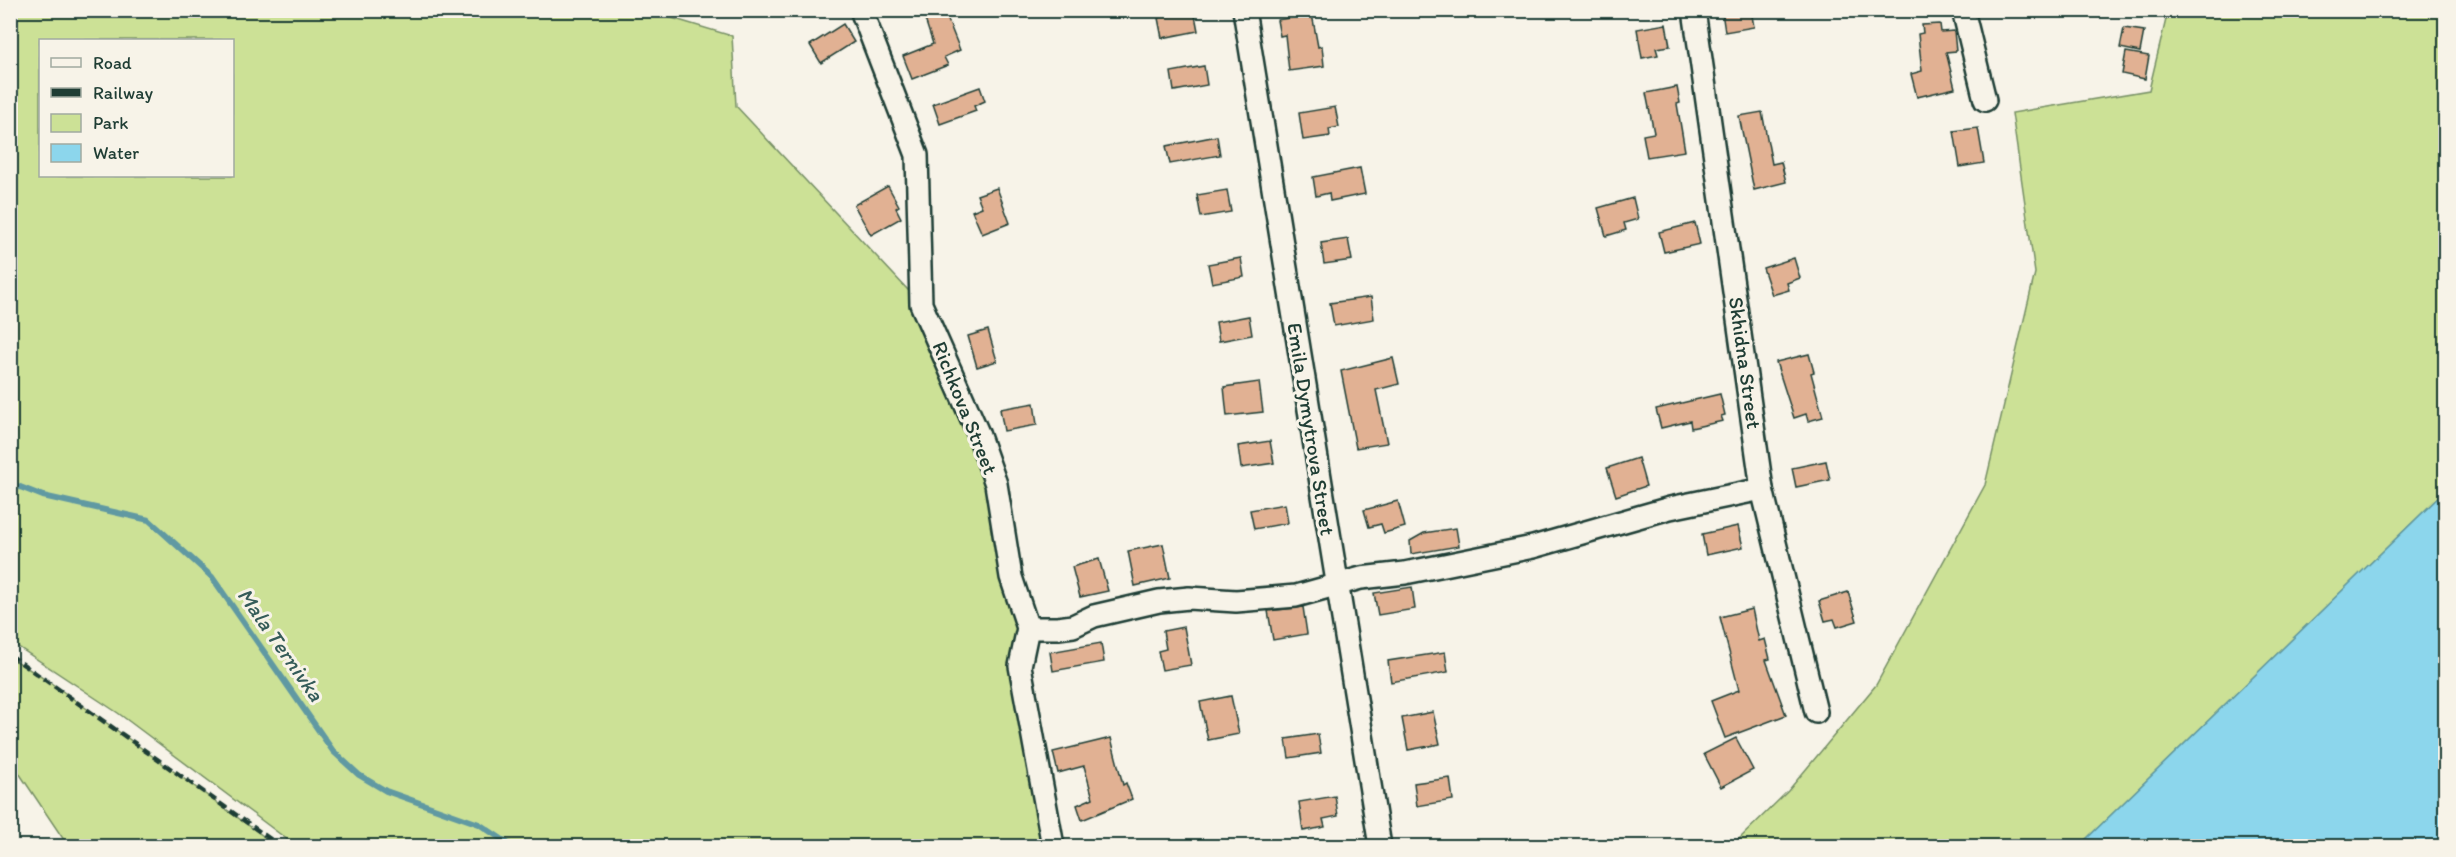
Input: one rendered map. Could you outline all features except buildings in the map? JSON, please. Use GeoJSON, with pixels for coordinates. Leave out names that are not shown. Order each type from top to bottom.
{"type":"FeatureCollection","features":[{"type":"Feature","properties":{"kind":"street","name":"Richkova Street"},"geometry":{"type":"LineString","coordinates":[[861,10],[917,155],[921,304],[978,433],[996,484],[1011,577],[1028,628]]}},
{"type":"Feature","properties":{"kind":"street","name":"Emila Dymytrova Street"},"geometry":{"type":"LineString","coordinates":[[1244,10],[1380,846]]}},
{"type":"Feature","properties":{"kind":"street","name":"Skhidna Street"},"geometry":{"type":"LineString","coordinates":[[1694,10],[1762,489],[1816,712]]}},
{"type":"Feature","properties":{"kind":"street"},"geometry":{"type":"LineString","coordinates":[[1963,10],[1984,100]]}},
{"type":"Feature","properties":{"kind":"street"},"geometry":{"type":"LineString","coordinates":[[1053,846],[1020,666],[1028,628],[1073,626],[1094,616],[1159,601],[1189,598],[1236,602],[1296,596],[1361,578],[1405,573],[1533,547],[1670,508],[1762,489]]}},
{"type":"Feature","properties":{"kind":"green space"},"geometry":{"type":"Polygon","coordinates":[[[645,10],[732,36],[736,106],[921,304],[975,437],[1021,625],[1048,846],[296,846],[118,713],[11,642],[10,11],[645,10]]]}},
{"type":"Feature","properties":{"kind":"green space"},"geometry":{"type":"Polygon","coordinates":[[[2168,11],[2445,11],[2445,491],[2079,846],[1732,846],[1788,791],[1876,685],[1985,485],[2035,273],[2012,113],[2149,90],[2168,11]]]}},
{"type":"Feature","properties":{"kind":"green space"},"geometry":{"type":"Polygon","coordinates":[[[10,657],[54,685],[277,846],[68,846],[11,761],[10,657]]]}},
{"type":"Feature","properties":{"kind":"water"},"geometry":{"type":"Polygon","coordinates":[[[2445,491],[2445,846],[2079,846],[2445,491]]]}},
{"type":"Feature","properties":{"kind":"waterway","name":"Mala Ternivka"},"geometry":{"type":"LineString","coordinates":[[10,483],[43,496],[149,520],[212,577],[333,751],[359,775],[386,791],[479,824],[512,846]]}},
{"type":"Feature","properties":{"kind":"railway"},"geometry":{"type":"LineString","coordinates":[[10,655],[280,846]]}}]}
